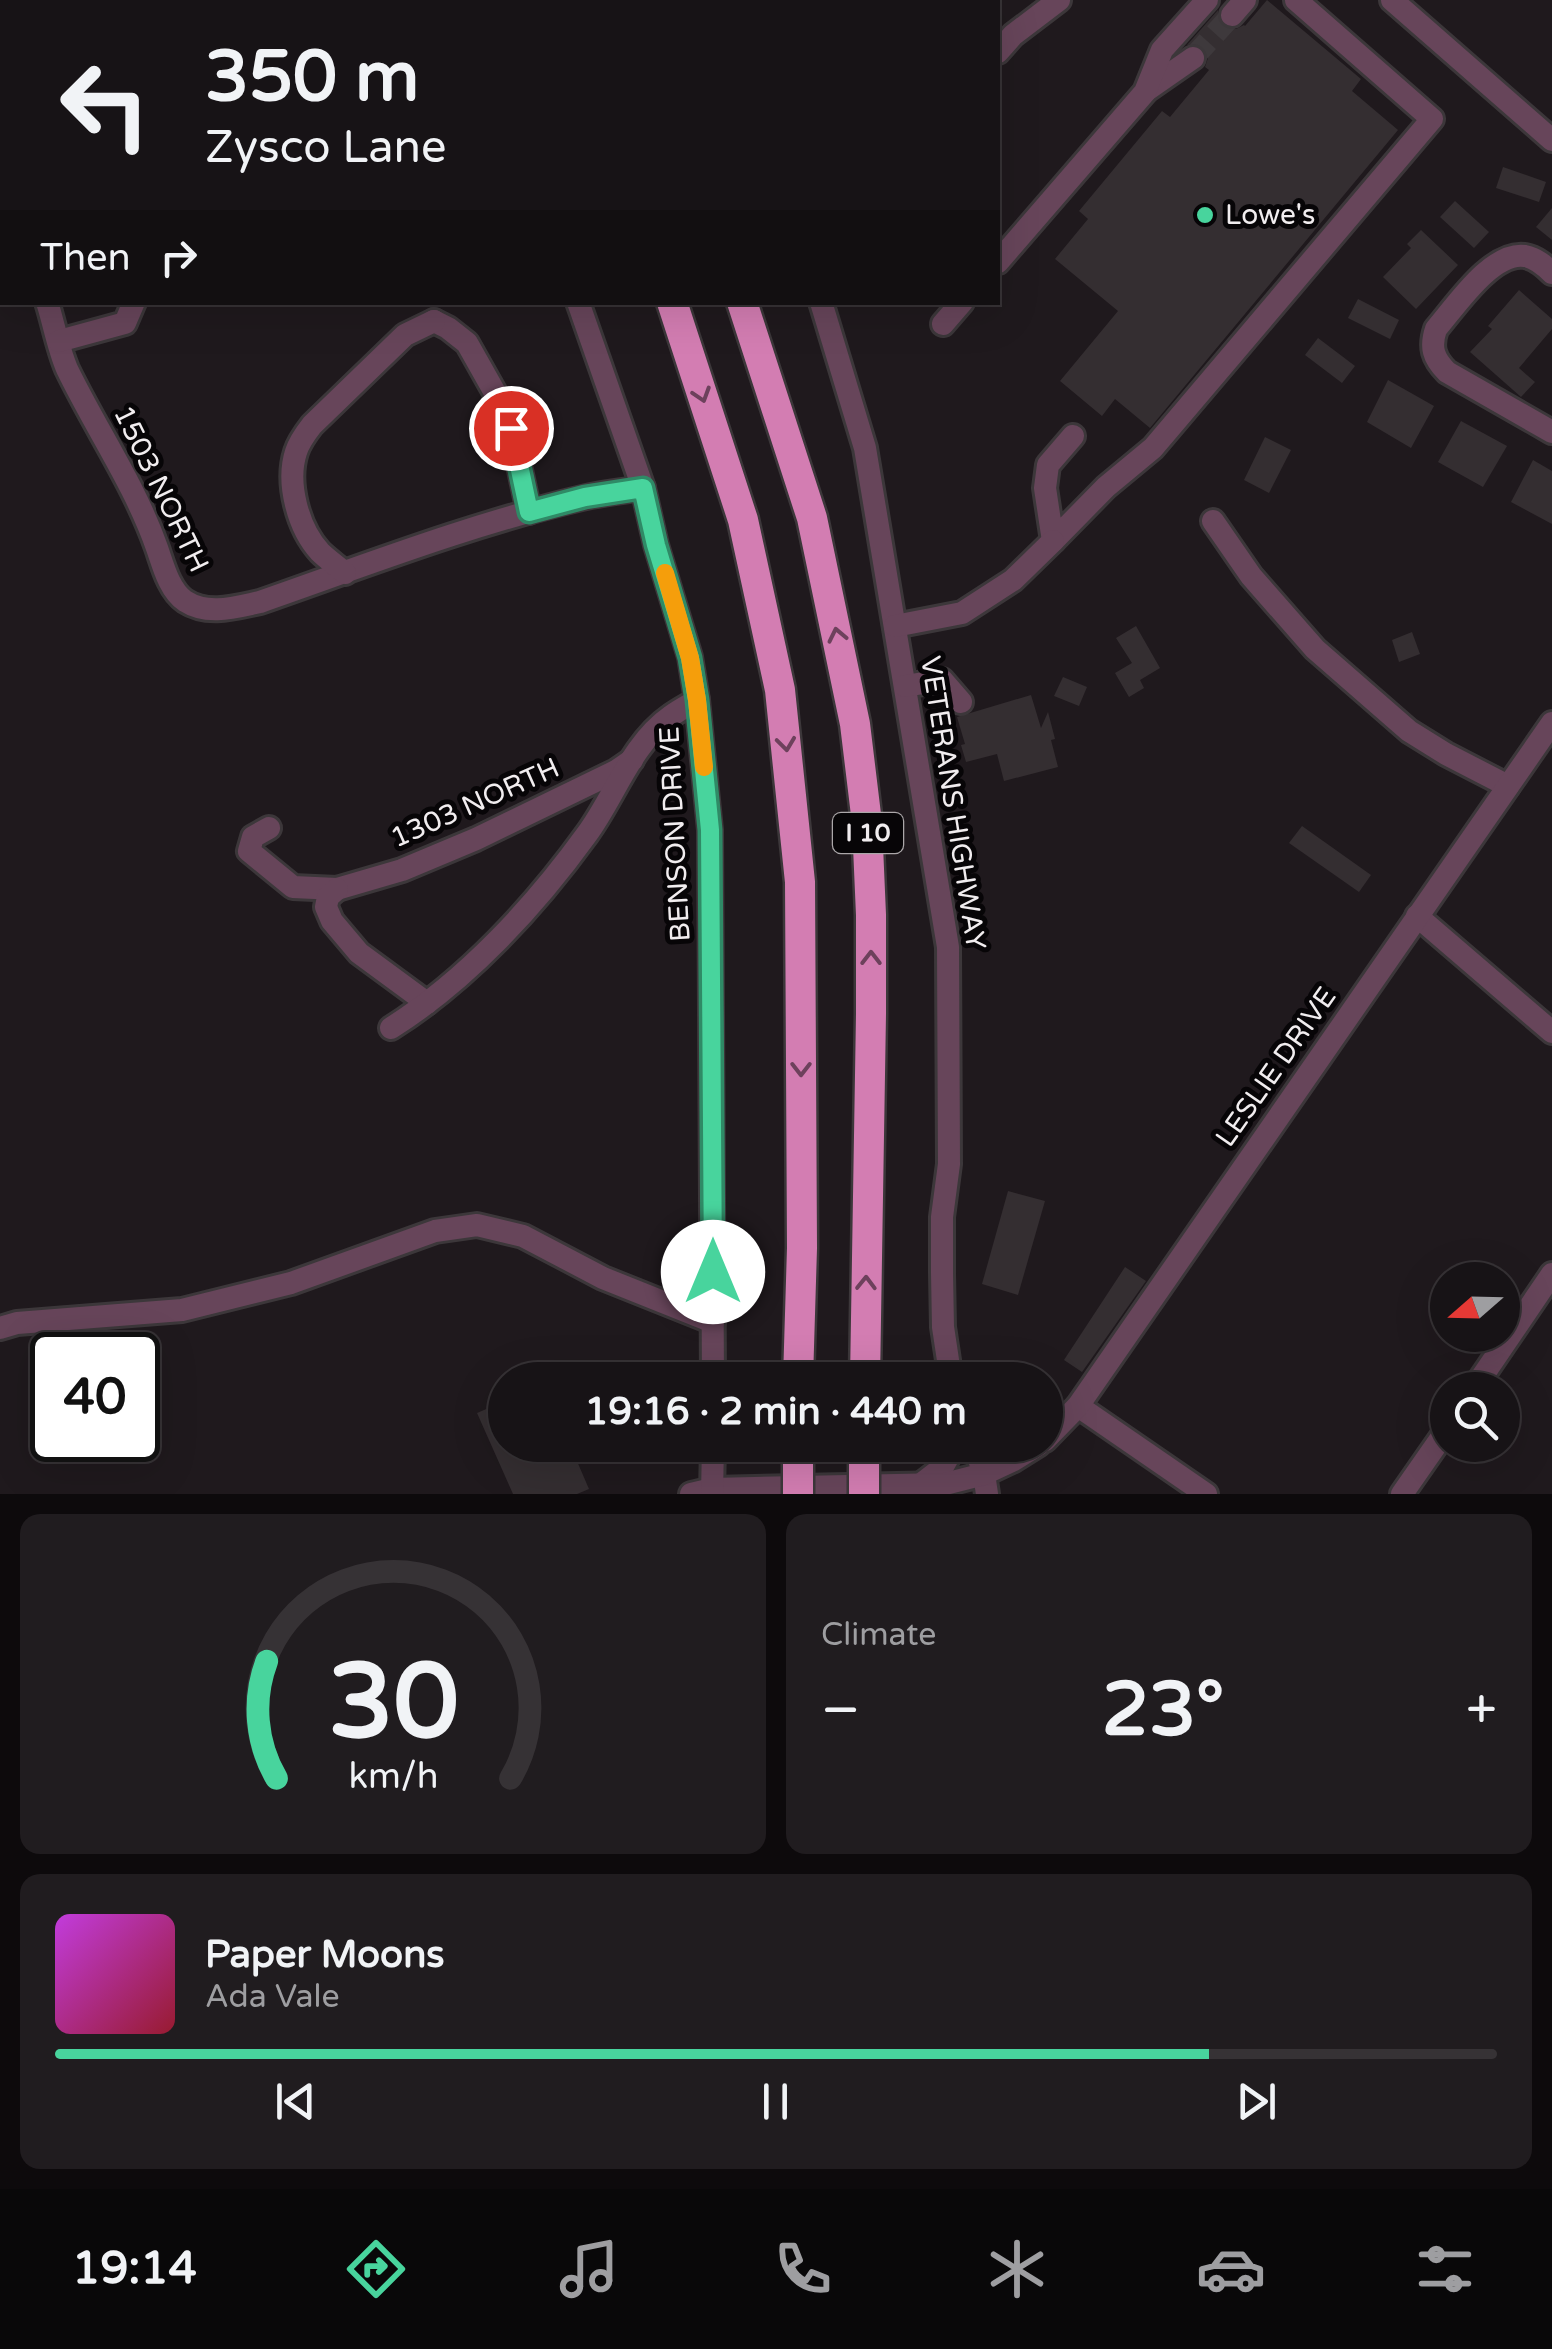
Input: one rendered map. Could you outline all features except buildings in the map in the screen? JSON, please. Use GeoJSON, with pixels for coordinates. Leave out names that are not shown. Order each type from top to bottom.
{"type":"FeatureCollection","features":[{"type":"Feature","properties":{"kind":"highway","name":"I 10"},"geometry":{"type":"LineString","coordinates":[[673,305],[743,520],[782,709],[800,882],[802,1248],[799,1362]]}},
{"type":"Feature","properties":{"kind":"highway","name":"I 10"},"geometry":{"type":"LineString","coordinates":[[743,305],[812,518],[848,683],[868,823],[871,1014],[865,1362]]}},
{"type":"Feature","properties":{"kind":"highway"},"geometry":{"type":"LineString","coordinates":[[798,1462],[798,1494]]}},
{"type":"Feature","properties":{"kind":"highway"},"geometry":{"type":"LineString","coordinates":[[864,1462],[864,1494]]}},
{"type":"Feature","properties":{"kind":"street"},"geometry":{"type":"LineString","coordinates":[[1000,50],[1059,0]]}},
{"type":"Feature","properties":{"kind":"street"},"geometry":{"type":"LineString","coordinates":[[1145,92],[1162,50],[1206,0]]}},
{"type":"Feature","properties":{"kind":"street"},"geometry":{"type":"LineString","coordinates":[[895,626],[962,613],[1013,580],[1106,487],[1153,448],[1432,119],[1296,0]]}},
{"type":"Feature","properties":{"kind":"street"},"geometry":{"type":"LineString","coordinates":[[1392,0],[1552,140]]}},
{"type":"Feature","properties":{"kind":"street"},"geometry":{"type":"LineString","coordinates":[[1000,260],[1145,92],[1193,58]]}},
{"type":"Feature","properties":{"kind":"street"},"geometry":{"type":"LineString","coordinates":[[1552,272],[1526,256],[1514,256],[1491,266],[1436,329],[1432,341],[1433,353],[1446,372],[1552,432]]}},
{"type":"Feature","properties":{"kind":"street","name":"1503 NORTH"},"geometry":{"type":"LineString","coordinates":[[47,305],[66,366],[108,442],[153,536],[168,580],[180,598],[207,608],[232,608],[345,573]]}},
{"type":"Feature","properties":{"kind":"street"},"geometry":{"type":"LineString","coordinates":[[59,341],[126,323],[133,305]]}},
{"type":"Feature","properties":{"kind":"street","name":"BENSON DRIVE"},"geometry":{"type":"LineString","coordinates":[[579,305],[643,488],[690,658],[697,700],[710,830],[713,1362]]}},
{"type":"Feature","properties":{"kind":"street","name":"VETERANS HIGHWAY"},"geometry":{"type":"LineString","coordinates":[[822,305],[865,448],[948,947],[949,1164],[942,1217],[942,1272],[948,1362]]}},
{"type":"Feature","properties":{"kind":"street"},"geometry":{"type":"LineString","coordinates":[[943,324],[959,305]]}},
{"type":"Feature","properties":{"kind":"street"},"geometry":{"type":"LineString","coordinates":[[529,512],[511,428],[494,391],[466,342],[436,312],[406,335],[312,425],[302,437],[292,467],[301,518],[320,552],[345,573],[529,512],[585,497],[643,488]]}},
{"type":"Feature","properties":{"kind":"street"},"geometry":{"type":"LineString","coordinates":[[1052,541],[1045,488],[1048,465],[1073,436]]}},
{"type":"Feature","properties":{"kind":"street"},"geometry":{"type":"LineString","coordinates":[[1029,507],[1045,488]]}},
{"type":"Feature","properties":{"kind":"street"},"geometry":{"type":"LineString","coordinates":[[1213,521],[1251,576],[1315,648],[1410,731],[1508,786]]}},
{"type":"Feature","properties":{"kind":"street"},"geometry":{"type":"LineString","coordinates":[[906,686],[942,680],[962,702]]}},
{"type":"Feature","properties":{"kind":"street"},"geometry":{"type":"LineString","coordinates":[[392,1028],[466,970],[539,895],[601,814],[654,731],[697,700]]}},
{"type":"Feature","properties":{"kind":"street","name":"LESLIE DRIVE"},"geometry":{"type":"LineString","coordinates":[[1063,1421],[1078,1406],[1552,723]]}},
{"type":"Feature","properties":{"kind":"street","name":"1303 NORTH"},"geometry":{"type":"LineString","coordinates":[[337,889],[402,870],[476,839],[632,760]]}},
{"type":"Feature","properties":{"kind":"street"},"geometry":{"type":"LineString","coordinates":[[269,828],[253,837],[249,852],[292,887],[337,889]]}},
{"type":"Feature","properties":{"kind":"street"},"geometry":{"type":"LineString","coordinates":[[337,889],[328,897],[326,908],[332,921],[360,953],[426,1004]]}},
{"type":"Feature","properties":{"kind":"street"},"geometry":{"type":"LineString","coordinates":[[1417,916],[1552,1032]]}},
{"type":"Feature","properties":{"kind":"street"},"geometry":{"type":"LineString","coordinates":[[0,1328],[17,1323],[182,1310],[292,1283],[434,1231],[477,1225],[522,1236],[603,1278],[713,1322]]}},
{"type":"Feature","properties":{"kind":"street"},"geometry":{"type":"LineString","coordinates":[[1485,1372],[1552,1274]]}},
{"type":"Feature","properties":{"kind":"street"},"geometry":{"type":"LineString","coordinates":[[1078,1406],[1206,1494]]}},
{"type":"Feature","properties":{"kind":"street"},"geometry":{"type":"LineString","coordinates":[[1402,1494],[1430,1454]]}},
{"type":"Feature","properties":{"kind":"street"},"geometry":{"type":"LineString","coordinates":[[710,1462],[705,1492],[920,1486],[951,1489],[986,1484],[1012,1462]]}},
{"type":"Feature","properties":{"kind":"street"},"geometry":{"type":"LineString","coordinates":[[920,1486],[945,1462]]}},
{"type":"Feature","properties":{"kind":"tunnel"},"geometry":{"type":"LineString","coordinates":[[1193,58],[1232,15]]}},
{"type":"Feature","properties":{"kind":"slow traffic"},"geometry":{"type":"LineString","coordinates":[[665,573],[690,658],[704,767]]}},
{"type":"Feature","properties":{"kind":"place","name":"Lowe's"},"geometry":{"type":"Point","coordinates":[1205,215]}},
{"type":"Feature","properties":{"kind":"route"},"geometry":{"type":"LineString","coordinates":[[511,428],[529,512],[585,497],[643,488],[690,658],[710,830],[713,1272]]}}]}
